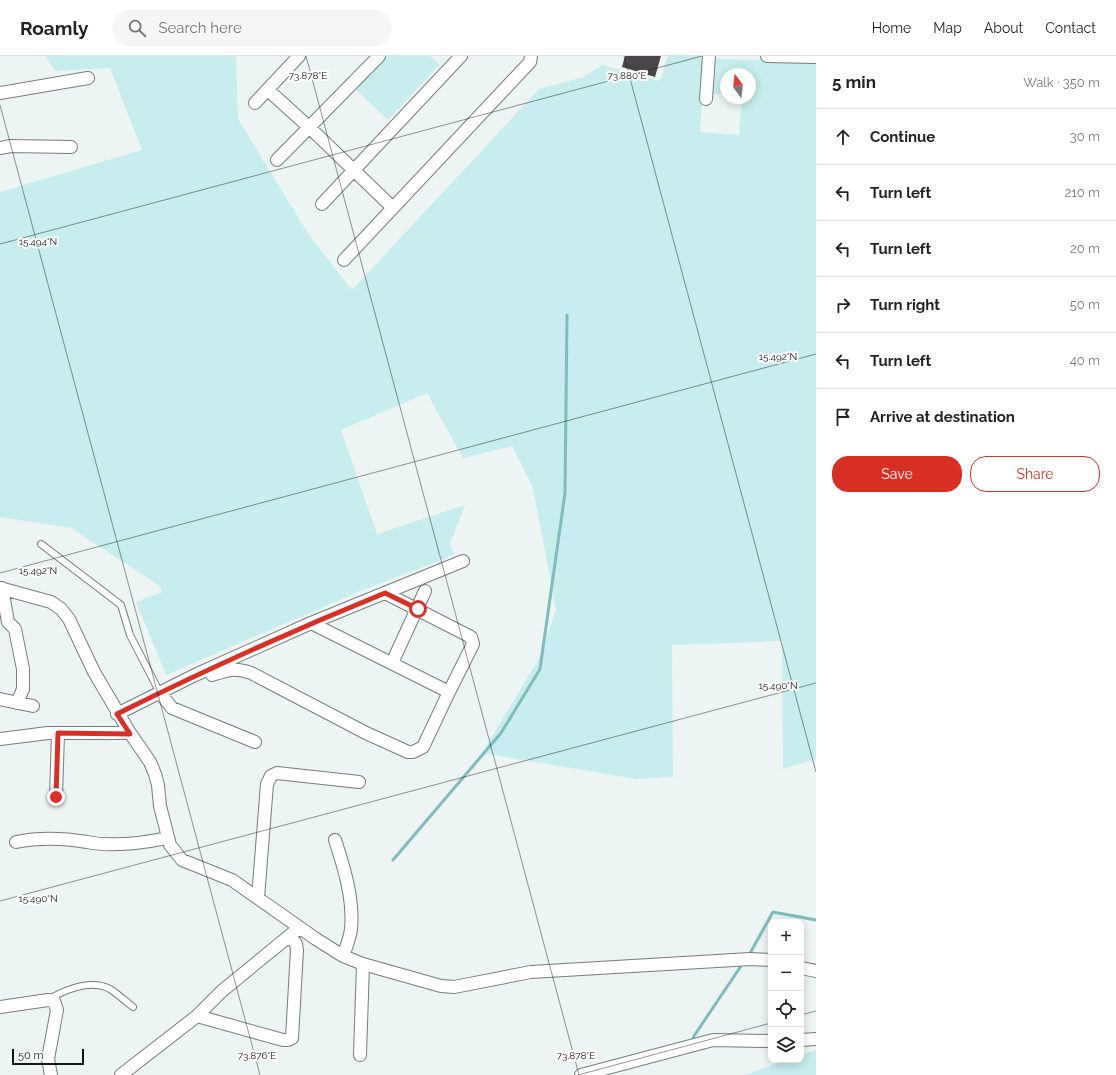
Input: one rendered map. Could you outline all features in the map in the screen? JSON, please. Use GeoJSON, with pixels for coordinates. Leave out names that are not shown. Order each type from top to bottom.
{"type":"FeatureCollection","features":[{"type":"Feature","properties":{"kind":"street"},"geometry":{"type":"LineString","coordinates":[[255,103],[299,56]]}},
{"type":"Feature","properties":{"kind":"street"},"geometry":{"type":"LineString","coordinates":[[277,160],[379,56]]}},
{"type":"Feature","properties":{"kind":"street"},"geometry":{"type":"LineString","coordinates":[[322,204],[353,169],[461,56]]}},
{"type":"Feature","properties":{"kind":"street"},"geometry":{"type":"LineString","coordinates":[[344,260],[530,62],[531,56]]}},
{"type":"Feature","properties":{"kind":"street"},"geometry":{"type":"LineString","coordinates":[[706,99],[709,56]]}},
{"type":"Feature","properties":{"kind":"street"},"geometry":{"type":"LineString","coordinates":[[767,56],[816,57]]}},
{"type":"Feature","properties":{"kind":"street"},"geometry":{"type":"LineString","coordinates":[[0,93],[88,78]]}},
{"type":"Feature","properties":{"kind":"street"},"geometry":{"type":"LineString","coordinates":[[268,90],[393,208]]}},
{"type":"Feature","properties":{"kind":"street"},"geometry":{"type":"LineString","coordinates":[[0,148],[11,146],[71,147]]}},
{"type":"Feature","properties":{"kind":"street"},"geometry":{"type":"LineString","coordinates":[[117,714],[195,675],[311,623],[463,561]]}},
{"type":"Feature","properties":{"kind":"street"},"geometry":{"type":"LineString","coordinates":[[17,703],[23,689],[23,669],[15,629],[8,622],[1,588],[51,602],[61,608],[69,619],[94,672],[117,714],[150,762],[158,785],[160,806],[168,838],[175,854],[182,860],[232,880],[258,898],[295,931],[343,956],[363,964],[441,986],[454,987],[531,972],[751,959],[768,960]]}},
{"type":"Feature","properties":{"kind":"street"},"geometry":{"type":"LineString","coordinates":[[392,663],[425,591]]}},
{"type":"Feature","properties":{"kind":"street"},"geometry":{"type":"LineString","coordinates":[[195,675],[206,676],[231,669],[245,671],[366,734],[408,752],[413,752],[423,747],[473,644],[473,639],[465,632],[385,593]]}},
{"type":"Feature","properties":{"kind":"street"},"geometry":{"type":"LineString","coordinates":[[311,623],[449,692]]}},
{"type":"Feature","properties":{"kind":"street"},"geometry":{"type":"LineString","coordinates":[[160,693],[172,708],[255,742]]}},
{"type":"Feature","properties":{"kind":"street"},"geometry":{"type":"LineString","coordinates":[[0,699],[33,706]]}},
{"type":"Feature","properties":{"kind":"street"},"geometry":{"type":"LineString","coordinates":[[0,739],[58,733],[130,734]]}},
{"type":"Feature","properties":{"kind":"street"},"geometry":{"type":"LineString","coordinates":[[56,797],[58,733]]}},
{"type":"Feature","properties":{"kind":"street"},"geometry":{"type":"LineString","coordinates":[[258,898],[267,784],[271,776],[277,773],[359,782]]}},
{"type":"Feature","properties":{"kind":"street"},"geometry":{"type":"LineString","coordinates":[[16,842],[62,838],[87,842],[118,844],[154,841],[168,838]]}},
{"type":"Feature","properties":{"kind":"street"},"geometry":{"type":"LineString","coordinates":[[335,840],[342,862],[351,911],[351,930],[343,956]]}},
{"type":"Feature","properties":{"kind":"street"},"geometry":{"type":"LineString","coordinates":[[197,1016],[283,1040],[292,1038],[298,950],[295,931]]}},
{"type":"Feature","properties":{"kind":"street"},"geometry":{"type":"LineString","coordinates":[[121,1075],[197,1016],[222,991],[295,931]]}},
{"type":"Feature","properties":{"kind":"street"},"geometry":{"type":"LineString","coordinates":[[360,1055],[363,964]]}},
{"type":"Feature","properties":{"kind":"street"},"geometry":{"type":"LineString","coordinates":[[804,969],[816,972]]}},
{"type":"Feature","properties":{"kind":"street"},"geometry":{"type":"LineString","coordinates":[[0,1007],[48,1000],[54,1001],[57,1007],[48,1059],[51,1075]]}},
{"type":"Feature","properties":{"kind":"street"},"geometry":{"type":"LineString","coordinates":[[804,1040],[816,1039]]}},
{"type":"Feature","properties":{"kind":"street"},"geometry":{"type":"LineString","coordinates":[[581,1075],[713,1040],[768,1041]]}},
{"type":"Feature","properties":{"kind":"lane"},"geometry":{"type":"LineString","coordinates":[[41,544],[121,605],[130,635],[160,693]]}},
{"type":"Feature","properties":{"kind":"lane"},"geometry":{"type":"LineString","coordinates":[[48,1000],[71,988],[91,986],[108,988],[133,1007]]}},
{"type":"Feature","properties":{"kind":"shaded area"},"geometry":{"type":"Polygon","coordinates":[[[46,56],[236,56],[238,119],[309,235],[352,290],[539,89],[584,77],[602,65],[660,81],[668,56],[705,56],[700,132],[739,135],[742,104],[756,104],[756,68],[720,68],[720,95],[711,94],[714,59],[816,61],[816,759],[783,769],[782,641],[672,645],[673,777],[636,779],[482,753],[540,657],[556,609],[533,488],[512,446],[463,458],[427,393],[341,430],[377,534],[465,505],[450,544],[454,555],[365,589],[166,675],[136,602],[162,592],[160,586],[71,528],[0,517],[0,192],[142,150],[110,68],[55,71],[46,56]]]}},
{"type":"Feature","properties":{"kind":"shaded area"},"geometry":{"type":"Polygon","coordinates":[[[387,56],[430,56],[440,64],[388,120],[355,89],[387,56]]]}},
{"type":"Feature","properties":{"kind":"shaded area"},"geometry":{"type":"Polygon","coordinates":[[[816,1050],[816,1075],[744,1075],[779,1063],[804,1063],[804,1054],[816,1050]]]}},
{"type":"Feature","properties":{"kind":"building"},"geometry":{"type":"Polygon","coordinates":[[[625,56],[661,56],[655,77],[622,67],[625,56]]]}},
{"type":"Feature","properties":{"kind":"waterway"},"geometry":{"type":"LineString","coordinates":[[393,860],[501,733],[540,669],[565,493],[567,315]]}},
{"type":"Feature","properties":{"kind":"waterway"},"geometry":{"type":"LineString","coordinates":[[749,955],[773,912],[816,920]]}},
{"type":"Feature","properties":{"kind":"waterway"},"geometry":{"type":"LineString","coordinates":[[692,1042],[694,1036],[743,963]]}},
{"type":"Feature","properties":{"kind":"route"},"geometry":{"type":"LineString","coordinates":[[56,797],[58,733],[130,734],[117,714],[195,675],[311,623],[385,593],[418,609]]}}]}
